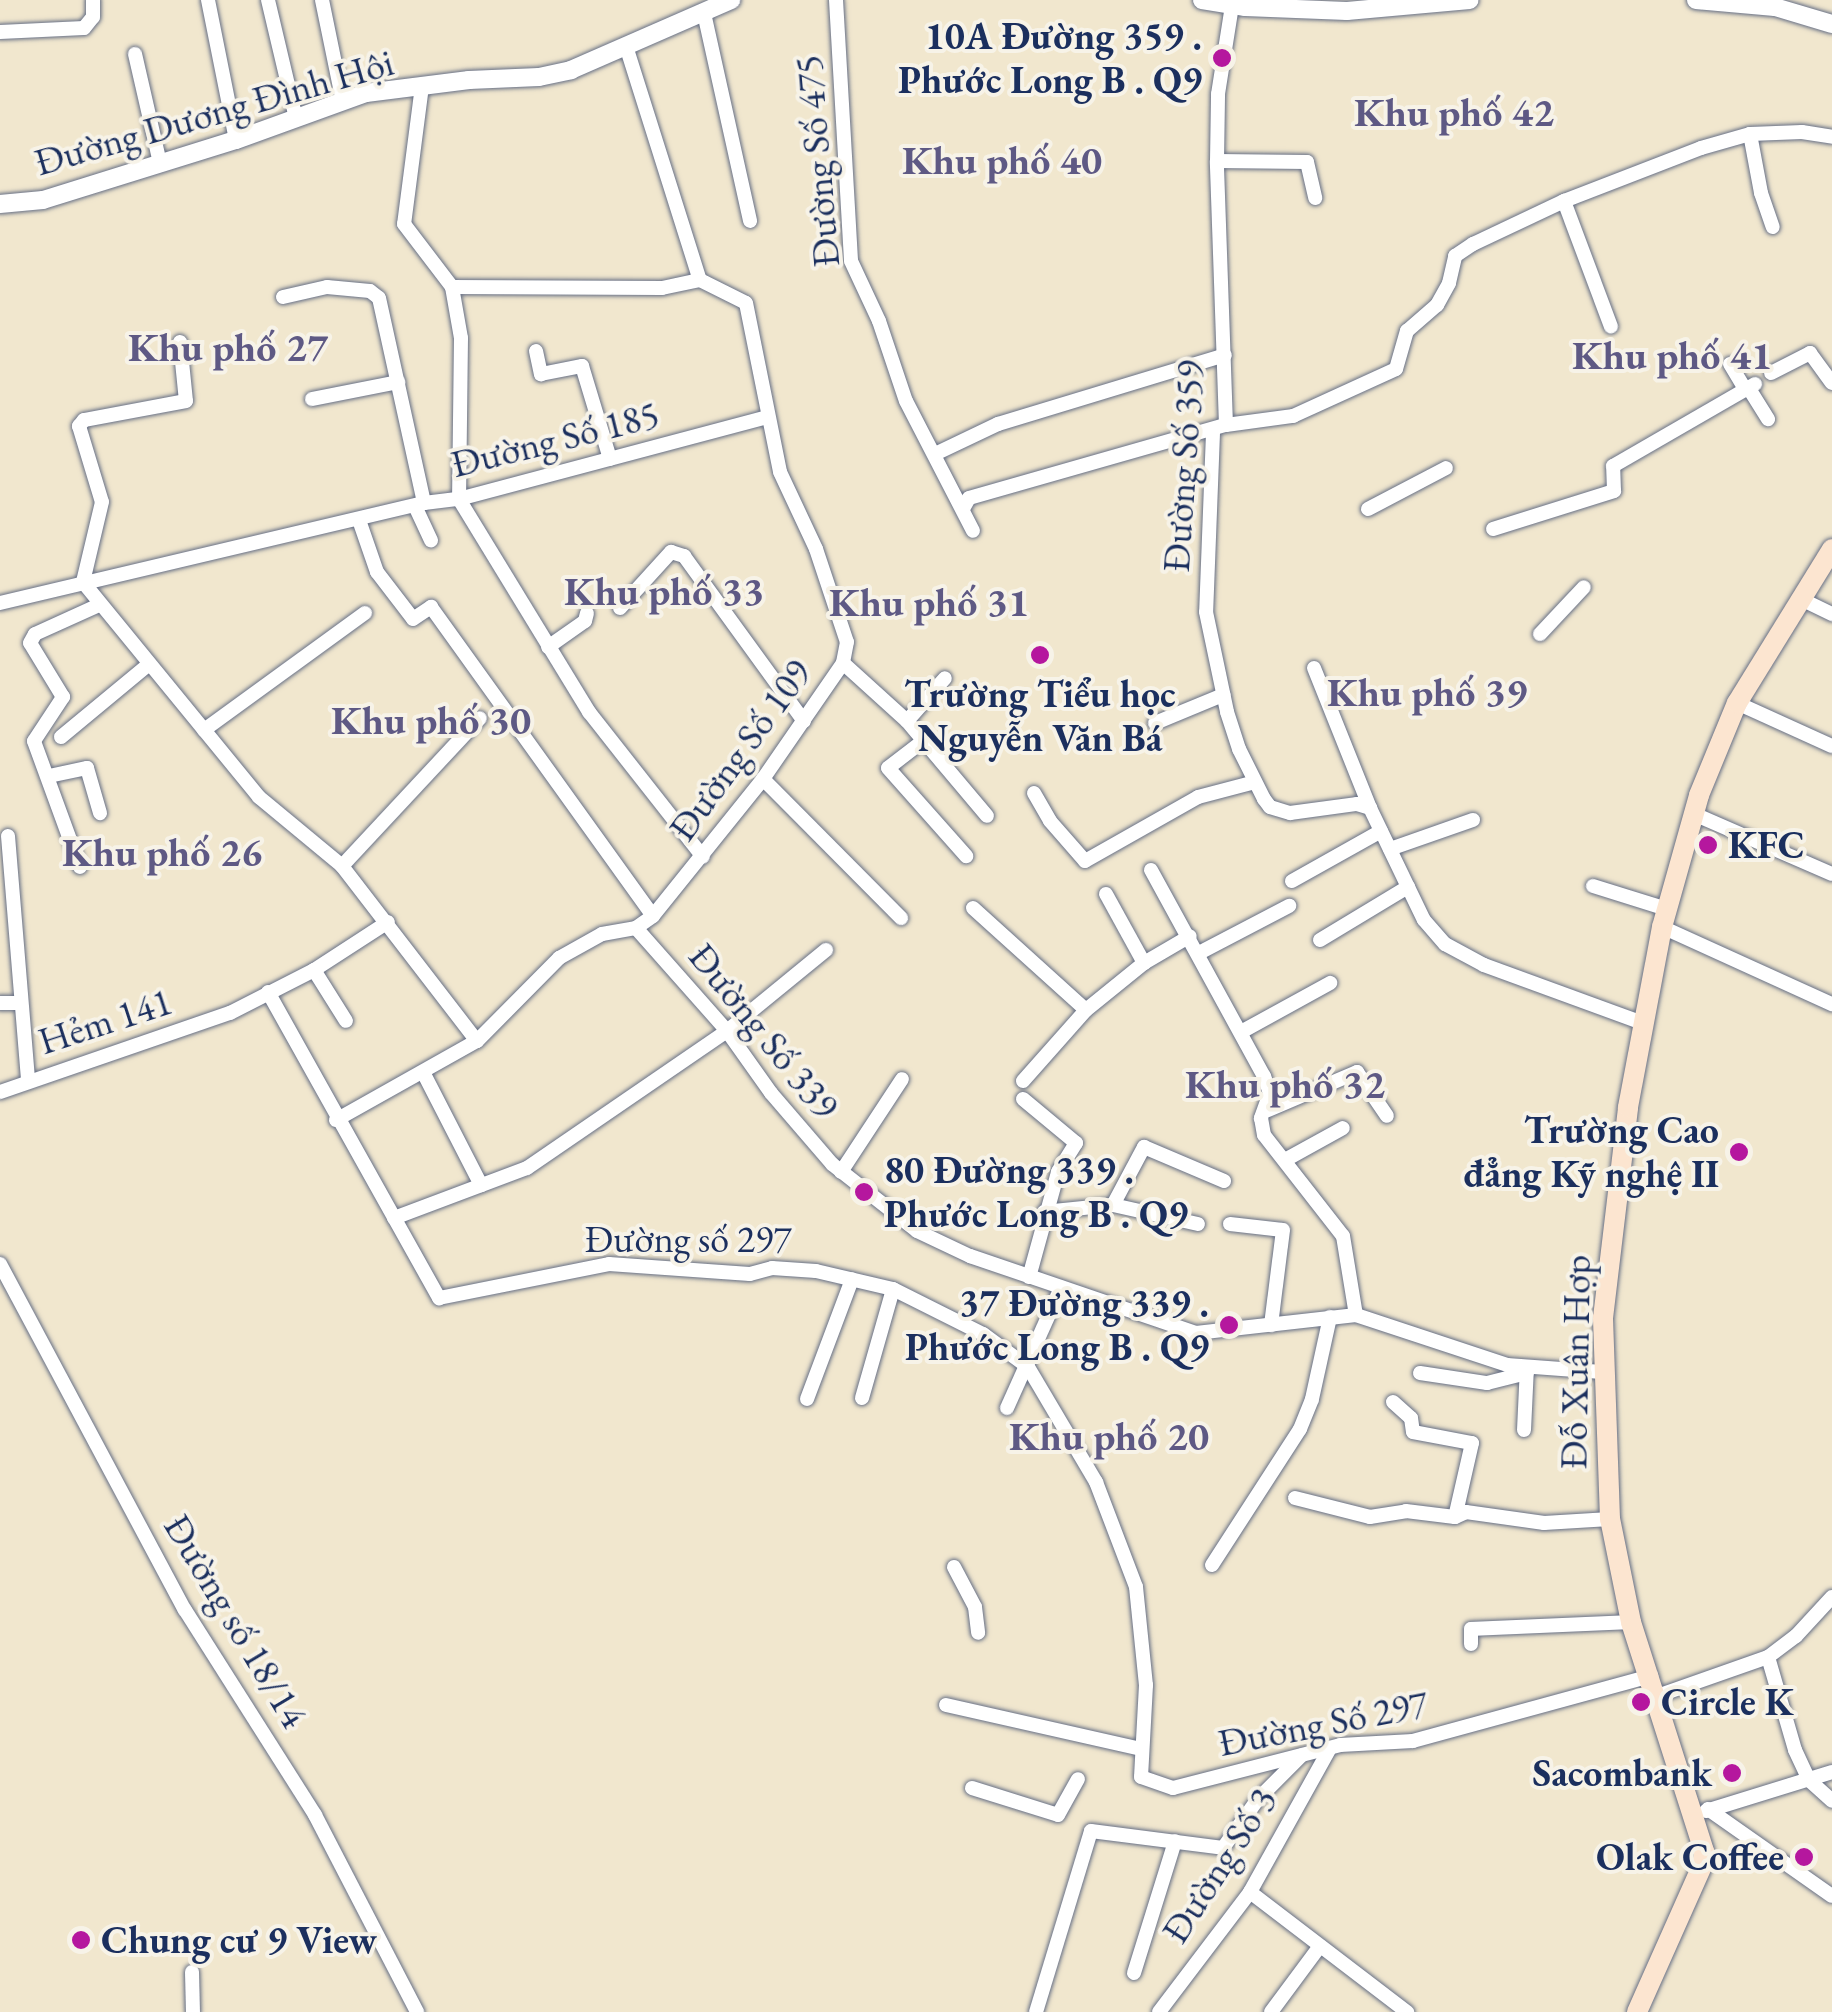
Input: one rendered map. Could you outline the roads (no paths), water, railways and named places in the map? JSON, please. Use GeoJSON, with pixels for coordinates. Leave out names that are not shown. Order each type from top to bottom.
{"type":"FeatureCollection","features":[{"type":"Feature","properties":{"kind":"main road","name":"Đỗ Xuân Hợp"},"geometry":{"type":"LineString","coordinates":[[1636,2012],[1702,1866],[1702,1812],[1631,1622],[1610,1519],[1602,1372],[1609,1258],[1628,1106],[1664,918],[1694,814],[1737,703],[1798,598],[1832,550]]}},
{"type":"Feature","properties":{"kind":"street"},"geometry":{"type":"LineString","coordinates":[[0,32],[84,28],[90,23],[92,0]]}},
{"type":"Feature","properties":{"kind":"street"},"geometry":{"type":"LineString","coordinates":[[208,0],[236,140]]}},
{"type":"Feature","properties":{"kind":"street"},"geometry":{"type":"LineString","coordinates":[[268,0],[296,118]]}},
{"type":"Feature","properties":{"kind":"street"},"geometry":{"type":"LineString","coordinates":[[322,0],[343,102]]}},
{"type":"Feature","properties":{"kind":"street","name":"Đường Dương Đình Hội"},"geometry":{"type":"LineString","coordinates":[[0,204],[43,200],[236,140],[366,93],[539,78],[572,70],[732,0]]}},
{"type":"Feature","properties":{"kind":"street","name":"Đường Số 475"},"geometry":{"type":"LineString","coordinates":[[836,0],[850,261],[879,321],[906,402],[973,530]]}},
{"type":"Feature","properties":{"kind":"street"},"geometry":{"type":"LineString","coordinates":[[1202,0],[1347,11],[1470,0]]}},
{"type":"Feature","properties":{"kind":"street"},"geometry":{"type":"LineString","coordinates":[[1696,0],[1775,7],[1832,24]]}},
{"type":"Feature","properties":{"kind":"street","name":"Đường Số 359"},"geometry":{"type":"LineString","coordinates":[[1241,4],[1218,94],[1216,161],[1225,355],[1206,612],[1222,695],[1255,782]]}},
{"type":"Feature","properties":{"kind":"street"},"geometry":{"type":"LineString","coordinates":[[704,13],[750,221]]}},
{"type":"Feature","properties":{"kind":"street"},"geometry":{"type":"LineString","coordinates":[[452,286],[662,288],[700,280],[626,46]]}},
{"type":"Feature","properties":{"kind":"street"},"geometry":{"type":"LineString","coordinates":[[135,54],[160,163]]}},
{"type":"Feature","properties":{"kind":"street"},"geometry":{"type":"LineString","coordinates":[[422,86],[404,224],[452,286],[461,338],[459,499],[589,712],[703,857]]}},
{"type":"Feature","properties":{"kind":"street"},"geometry":{"type":"LineString","coordinates":[[964,507],[969,498],[1220,429],[1293,416],[1396,370],[1408,331],[1437,305],[1450,283],[1456,256],[1564,201],[1685,153],[1750,134],[1802,132],[1832,138]]}},
{"type":"Feature","properties":{"kind":"street"},"geometry":{"type":"LineString","coordinates":[[1750,134],[1760,193],[1773,228]]}},
{"type":"Feature","properties":{"kind":"street"},"geometry":{"type":"LineString","coordinates":[[1216,161],[1307,162],[1315,198]]}},
{"type":"Feature","properties":{"kind":"street"},"geometry":{"type":"LineString","coordinates":[[1564,201],[1611,327]]}},
{"type":"Feature","properties":{"kind":"street","name":"Đường Số 109"},"geometry":{"type":"LineString","coordinates":[[636,928],[653,916],[764,779],[843,663],[847,642],[843,620],[780,472],[746,302],[700,280]]}},
{"type":"Feature","properties":{"kind":"street"},"geometry":{"type":"LineString","coordinates":[[283,297],[327,287],[370,291],[380,298],[420,505],[431,541]]}},
{"type":"Feature","properties":{"kind":"street"},"geometry":{"type":"LineString","coordinates":[[180,342],[186,401],[84,420],[79,426],[102,502],[83,582],[259,796],[342,866],[477,1041]]}},
{"type":"Feature","properties":{"kind":"street"},"geometry":{"type":"LineString","coordinates":[[536,351],[541,374],[582,366],[610,459]]}},
{"type":"Feature","properties":{"kind":"street"},"geometry":{"type":"LineString","coordinates":[[1771,373],[1810,352],[1832,382]]}},
{"type":"Feature","properties":{"kind":"street"},"geometry":{"type":"LineString","coordinates":[[935,454],[998,424],[1225,355]]}},
{"type":"Feature","properties":{"kind":"street"},"geometry":{"type":"LineString","coordinates":[[1730,364],[1768,418]]}},
{"type":"Feature","properties":{"kind":"street"},"geometry":{"type":"LineString","coordinates":[[312,399],[398,382]]}},
{"type":"Feature","properties":{"kind":"street"},"geometry":{"type":"LineString","coordinates":[[1493,529],[1614,492],[1613,466],[1749,387]]}},
{"type":"Feature","properties":{"kind":"street","name":"Đường Số 185"},"geometry":{"type":"LineString","coordinates":[[0,603],[459,499],[767,416]]}},
{"type":"Feature","properties":{"kind":"street"},"geometry":{"type":"LineString","coordinates":[[1368,509],[1446,468]]}},
{"type":"Feature","properties":{"kind":"street"},"geometry":{"type":"LineString","coordinates":[[359,520],[377,572],[413,619],[430,607],[653,916]]}},
{"type":"Feature","properties":{"kind":"street"},"geometry":{"type":"LineString","coordinates":[[620,608],[671,552],[684,556],[804,721]]}},
{"type":"Feature","properties":{"kind":"street"},"geometry":{"type":"LineString","coordinates":[[1540,634],[1584,587]]}},
{"type":"Feature","properties":{"kind":"street"},"geometry":{"type":"LineString","coordinates":[[1798,598],[1832,614]]}},
{"type":"Feature","properties":{"kind":"street"},"geometry":{"type":"LineString","coordinates":[[80,868],[34,741],[63,697],[32,649],[30,638],[99,605]]}},
{"type":"Feature","properties":{"kind":"street"},"geometry":{"type":"LineString","coordinates":[[204,730],[365,613]]}},
{"type":"Feature","properties":{"kind":"street"},"geometry":{"type":"LineString","coordinates":[[548,646],[585,621],[587,613]]}},
{"type":"Feature","properties":{"kind":"street"},"geometry":{"type":"LineString","coordinates":[[843,663],[908,720],[987,816]]}},
{"type":"Feature","properties":{"kind":"street"},"geometry":{"type":"LineString","coordinates":[[61,737],[148,665]]}},
{"type":"Feature","properties":{"kind":"street"},"geometry":{"type":"LineString","coordinates":[[1314,668],[1370,808],[1424,920],[1445,944],[1484,965],[1645,1024]]}},
{"type":"Feature","properties":{"kind":"street"},"geometry":{"type":"LineString","coordinates":[[908,720],[945,678]]}},
{"type":"Feature","properties":{"kind":"street"},"geometry":{"type":"LineString","coordinates":[[1154,722],[1222,695]]}},
{"type":"Feature","properties":{"kind":"street"},"geometry":{"type":"LineString","coordinates":[[1737,703],[1832,746]]}},
{"type":"Feature","properties":{"kind":"street"},"geometry":{"type":"LineString","coordinates":[[342,866],[480,718]]}},
{"type":"Feature","properties":{"kind":"street"},"geometry":{"type":"LineString","coordinates":[[923,741],[888,768],[966,856]]}},
{"type":"Feature","properties":{"kind":"street"},"geometry":{"type":"LineString","coordinates":[[49,776],[87,768],[100,813]]}},
{"type":"Feature","properties":{"kind":"street"},"geometry":{"type":"LineString","coordinates":[[764,779],[901,918]]}},
{"type":"Feature","properties":{"kind":"street"},"geometry":{"type":"LineString","coordinates":[[1034,793],[1050,820],[1085,861],[1198,797],[1255,782],[1270,807],[1280,811],[1356,804],[1370,808]]}},
{"type":"Feature","properties":{"kind":"street"},"geometry":{"type":"LineString","coordinates":[[1694,814],[1832,874]]}},
{"type":"Feature","properties":{"kind":"street"},"geometry":{"type":"LineString","coordinates":[[1390,850],[1473,820]]}},
{"type":"Feature","properties":{"kind":"street"},"geometry":{"type":"LineString","coordinates":[[1292,881],[1382,831]]}},
{"type":"Feature","properties":{"kind":"street"},"geometry":{"type":"LineString","coordinates":[[8,836],[28,1080]]}},
{"type":"Feature","properties":{"kind":"street"},"geometry":{"type":"LineString","coordinates":[[1151,870],[1200,953],[1264,1076],[1270,1093],[1261,1126],[1343,1236],[1356,1314]]}},
{"type":"Feature","properties":{"kind":"street"},"geometry":{"type":"LineString","coordinates":[[1593,886],[1832,1004]]}},
{"type":"Feature","properties":{"kind":"street"},"geometry":{"type":"LineString","coordinates":[[1320,940],[1408,887]]}},
{"type":"Feature","properties":{"kind":"street"},"geometry":{"type":"LineString","coordinates":[[1106,894],[1144,963]]}},
{"type":"Feature","properties":{"kind":"street"},"geometry":{"type":"LineString","coordinates":[[1200,953],[1289,906]]}},
{"type":"Feature","properties":{"kind":"street"},"geometry":{"type":"LineString","coordinates":[[973,908],[1086,1010]]}},
{"type":"Feature","properties":{"kind":"street","name":"Hẻm 141"},"geometry":{"type":"LineString","coordinates":[[0,1092],[230,1013],[314,970],[388,922]]}},
{"type":"Feature","properties":{"kind":"street","name":"Đường Số 339"},"geometry":{"type":"LineString","coordinates":[[336,1120],[477,1041],[559,958],[602,934],[636,928],[727,1031],[771,1093],[841,1172],[917,1231],[1061,1288],[1196,1333],[1356,1314],[1506,1365],[1602,1372]]}},
{"type":"Feature","properties":{"kind":"street"},"geometry":{"type":"LineString","coordinates":[[1023,1081],[1086,1010],[1144,963],[1190,936]]}},
{"type":"Feature","properties":{"kind":"street"},"geometry":{"type":"LineString","coordinates":[[394,1218],[527,1168],[727,1031],[826,950]]}},
{"type":"Feature","properties":{"kind":"street"},"geometry":{"type":"LineString","coordinates":[[314,970],[346,1021]]}},
{"type":"Feature","properties":{"kind":"street"},"geometry":{"type":"LineString","coordinates":[[1242,1032],[1330,983]]}},
{"type":"Feature","properties":{"kind":"street","name":"Đường số 297"},"geometry":{"type":"LineString","coordinates":[[268,992],[336,1120],[439,1298],[610,1264],[750,1274],[786,1269],[893,1290],[983,1334],[1028,1367]]}},
{"type":"Feature","properties":{"kind":"street"},"geometry":{"type":"LineString","coordinates":[[0,1003],[21,1003]]}},
{"type":"Feature","properties":{"kind":"street"},"geometry":{"type":"LineString","coordinates":[[1268,1110],[1357,1072],[1388,1116]]}},
{"type":"Feature","properties":{"kind":"street"},"geometry":{"type":"LineString","coordinates":[[424,1074],[480,1185]]}},
{"type":"Feature","properties":{"kind":"street"},"geometry":{"type":"LineString","coordinates":[[841,1172],[902,1079]]}},
{"type":"Feature","properties":{"kind":"street"},"geometry":{"type":"LineString","coordinates":[[1023,1099],[1076,1143],[1058,1172],[1029,1276]]}},
{"type":"Feature","properties":{"kind":"street"},"geometry":{"type":"LineString","coordinates":[[1285,1160],[1343,1128]]}},
{"type":"Feature","properties":{"kind":"street"},"geometry":{"type":"LineString","coordinates":[[1113,1205],[1144,1147],[1224,1182]]}},
{"type":"Feature","properties":{"kind":"street"},"geometry":{"type":"LineString","coordinates":[[1044,1212],[1113,1205],[1198,1224]]}},
{"type":"Feature","properties":{"kind":"street"},"geometry":{"type":"LineString","coordinates":[[1230,1224],[1283,1230],[1271,1325]]}},
{"type":"Feature","properties":{"kind":"street","name":"Đường số 18/14"},"geometry":{"type":"LineString","coordinates":[[0,1264],[185,1610],[316,1815],[418,2012]]}},
{"type":"Feature","properties":{"kind":"street"},"geometry":{"type":"LineString","coordinates":[[807,1399],[852,1279]]}},
{"type":"Feature","properties":{"kind":"street"},"geometry":{"type":"LineString","coordinates":[[1007,1408],[1061,1288]]}},
{"type":"Feature","properties":{"kind":"street"},"geometry":{"type":"LineString","coordinates":[[862,1398],[893,1290]]}},
{"type":"Feature","properties":{"kind":"street"},"geometry":{"type":"LineString","coordinates":[[1212,1565],[1300,1429],[1312,1399],[1330,1317]]}},
{"type":"Feature","properties":{"kind":"street"},"geometry":{"type":"LineString","coordinates":[[946,1705],[1142,1749],[1146,1685],[1136,1587],[1096,1482],[1028,1367]]}},
{"type":"Feature","properties":{"kind":"street"},"geometry":{"type":"LineString","coordinates":[[1420,1373],[1487,1382],[1527,1369],[1524,1430]]}},
{"type":"Feature","properties":{"kind":"street"},"geometry":{"type":"LineString","coordinates":[[1394,1402],[1411,1418],[1413,1432],[1472,1444],[1456,1517]]}},
{"type":"Feature","properties":{"kind":"street"},"geometry":{"type":"LineString","coordinates":[[1295,1498],[1370,1518],[1406,1511],[1456,1517],[1466,1512],[1544,1522],[1610,1519]]}},
{"type":"Feature","properties":{"kind":"street"},"geometry":{"type":"LineString","coordinates":[[954,1567],[976,1607],[978,1633]]}},
{"type":"Feature","properties":{"kind":"street"},"geometry":{"type":"LineString","coordinates":[[1832,1598],[1796,1636],[1768,1657],[1795,1750],[1808,1780],[1832,1801]]}},
{"type":"Feature","properties":{"kind":"street"},"geometry":{"type":"LineString","coordinates":[[1471,1644],[1471,1630],[1631,1622]]}},
{"type":"Feature","properties":{"kind":"street","name":"Đường Số 297"},"geometry":{"type":"LineString","coordinates":[[1142,1749],[1140,1777],[1173,1788],[1329,1750],[1413,1742],[1768,1657]]}},
{"type":"Feature","properties":{"kind":"street","name":"Đường Số 3"},"geometry":{"type":"LineString","coordinates":[[1159,2012],[1250,1892],[1329,1750]]}},
{"type":"Feature","properties":{"kind":"street"},"geometry":{"type":"LineString","coordinates":[[1036,2012],[1091,1831],[1223,1848],[1258,1799],[1303,1755]]}},
{"type":"Feature","properties":{"kind":"street"},"geometry":{"type":"LineString","coordinates":[[1702,1812],[1832,1772]]}},
{"type":"Feature","properties":{"kind":"street"},"geometry":{"type":"LineString","coordinates":[[972,1788],[1058,1815],[1078,1779]]}},
{"type":"Feature","properties":{"kind":"street"},"geometry":{"type":"LineString","coordinates":[[1702,1812],[1832,1896]]}},
{"type":"Feature","properties":{"kind":"street"},"geometry":{"type":"LineString","coordinates":[[1134,1973],[1174,1841]]}},
{"type":"Feature","properties":{"kind":"street"},"geometry":{"type":"LineString","coordinates":[[1250,1892],[1407,2012]]}},
{"type":"Feature","properties":{"kind":"street"},"geometry":{"type":"LineString","coordinates":[[1271,2012],[1320,1946]]}},
{"type":"Feature","properties":{"kind":"street"},"geometry":{"type":"LineString","coordinates":[[192,1972],[193,2012]]}},
{"type":"Feature","properties":{"kind":"place","name":"10A Đường 359 . Phước Long B . Q9"},"geometry":{"type":"Point","coordinates":[1222,58]}},
{"type":"Feature","properties":{"kind":"place","name":"Trường Tiểu học Nguyễn Văn Bá"},"geometry":{"type":"Point","coordinates":[1040,655]}},
{"type":"Feature","properties":{"kind":"place","name":"KFC"},"geometry":{"type":"Point","coordinates":[1708,845]}},
{"type":"Feature","properties":{"kind":"place","name":"Trường Cao đẳng Kỹ nghệ II"},"geometry":{"type":"Point","coordinates":[1739,1152]}},
{"type":"Feature","properties":{"kind":"place","name":"80 Đường 339 . Phước Long B . Q9"},"geometry":{"type":"Point","coordinates":[864,1192]}},
{"type":"Feature","properties":{"kind":"place","name":"37 Đường 339 . Phước Long B . Q9"},"geometry":{"type":"Point","coordinates":[1229,1325]}},
{"type":"Feature","properties":{"kind":"place","name":"Circle K"},"geometry":{"type":"Point","coordinates":[1641,1702]}},
{"type":"Feature","properties":{"kind":"place","name":"Sacombank"},"geometry":{"type":"Point","coordinates":[1732,1773]}},
{"type":"Feature","properties":{"kind":"place","name":"Olak Coffee"},"geometry":{"type":"Point","coordinates":[1804,1857]}},
{"type":"Feature","properties":{"kind":"place","name":"Chung cư 9 View"},"geometry":{"type":"Point","coordinates":[81,1940]}},
{"type":"Feature","properties":{"kind":"district","name":"Khu phố 42"},"geometry":{"type":"Point","coordinates":[1454,112]}},
{"type":"Feature","properties":{"kind":"district","name":"Khu phố 40"},"geometry":{"type":"Point","coordinates":[1002,160]}},
{"type":"Feature","properties":{"kind":"district","name":"Khu phố 27"},"geometry":{"type":"Point","coordinates":[228,347]}},
{"type":"Feature","properties":{"kind":"district","name":"Khu phố 41"},"geometry":{"type":"Point","coordinates":[1672,355]}},
{"type":"Feature","properties":{"kind":"district","name":"Khu phố 33"},"geometry":{"type":"Point","coordinates":[664,591]}},
{"type":"Feature","properties":{"kind":"district","name":"Khu phố 31"},"geometry":{"type":"Point","coordinates":[929,602]}},
{"type":"Feature","properties":{"kind":"district","name":"Khu phố 39"},"geometry":{"type":"Point","coordinates":[1427,692]}},
{"type":"Feature","properties":{"kind":"district","name":"Khu phố 30"},"geometry":{"type":"Point","coordinates":[431,720]}},
{"type":"Feature","properties":{"kind":"district","name":"Khu phố 26"},"geometry":{"type":"Point","coordinates":[162,852]}},
{"type":"Feature","properties":{"kind":"district","name":"Khu phố 32"},"geometry":{"type":"Point","coordinates":[1285,1084]}},
{"type":"Feature","properties":{"kind":"district","name":"Khu phố 20"},"geometry":{"type":"Point","coordinates":[1109,1436]}}]}
